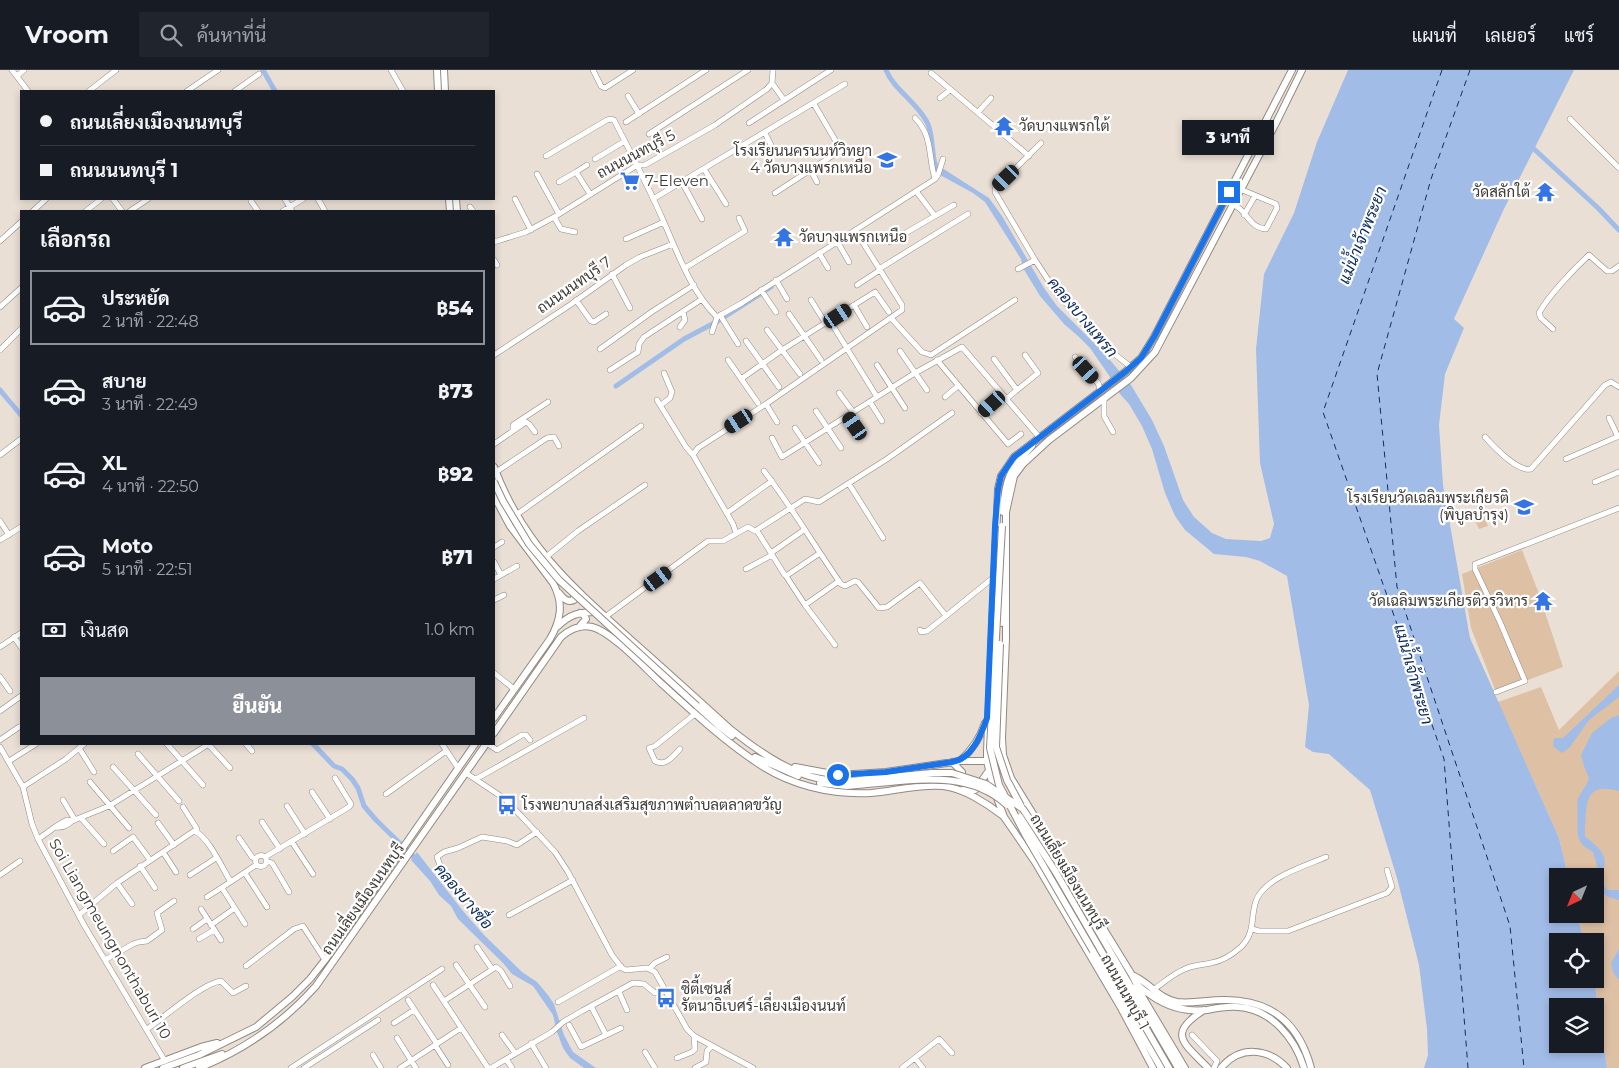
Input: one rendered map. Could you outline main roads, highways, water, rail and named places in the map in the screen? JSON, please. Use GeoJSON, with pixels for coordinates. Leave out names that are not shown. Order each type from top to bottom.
{"type":"FeatureCollection","features":[{"type":"Feature","properties":{"kind":"main road"},"geometry":{"type":"LineString","coordinates":[[437,70],[438,90]]}},
{"type":"Feature","properties":{"kind":"main road"},"geometry":{"type":"LineString","coordinates":[[444,70],[445,90]]}},
{"type":"Feature","properties":{"kind":"main road","name":"ถนนนนทบุรี 1"},"geometry":{"type":"LineString","coordinates":[[1159,1067],[1121,1008],[1035,862],[1004,817],[993,787],[987,761],[987,718],[998,489],[1001,476],[1014,457],[1110,385],[1141,358],[1152,341],[1292,70]]}},
{"type":"Feature","properties":{"kind":"main road","name":"ถนนนนทบุรี 1"},"geometry":{"type":"LineString","coordinates":[[1302,70],[1155,352],[1131,378],[1049,440],[1023,464],[1014,476],[1004,528],[1006,638],[1003,720],[1004,755],[1011,778],[1132,975],[1136,985],[1170,1006],[1204,1010],[1239,1006],[1254,1010],[1271,1019],[1287,1033],[1304,1068]]}},
{"type":"Feature","properties":{"kind":"main road"},"geometry":{"type":"LineString","coordinates":[[1040,438],[1019,459],[1009,474],[1004,490],[1004,528],[990,748],[999,785],[1026,836],[1159,1067]]}},
{"type":"Feature","properties":{"kind":"main road","name":"ถนนเลี่ยงเมืองนนทบุรี"},"geometry":{"type":"LineString","coordinates":[[495,469],[516,515],[531,540],[571,585],[729,728],[750,744],[798,772],[821,779],[847,781],[930,779],[966,783],[980,787],[999,798],[1020,816],[1170,1068]]}},
{"type":"Feature","properties":{"kind":"main road"},"geometry":{"type":"LineString","coordinates":[[495,484],[503,502],[529,544],[559,580],[718,726],[776,767]]}},
{"type":"Feature","properties":{"kind":"main road"},"geometry":{"type":"LineString","coordinates":[[495,498],[510,526],[549,577],[558,593],[566,600],[574,600],[575,597],[571,585]]}},
{"type":"Feature","properties":{"kind":"main road"},"geometry":{"type":"LineString","coordinates":[[1004,528],[996,747],[1006,780],[1023,809]]}},
{"type":"Feature","properties":{"kind":"main road"},"geometry":{"type":"LineString","coordinates":[[556,628],[560,610],[558,593]]}},
{"type":"Feature","properties":{"kind":"main road"},"geometry":{"type":"LineString","coordinates":[[495,717],[556,628],[566,618],[580,613],[600,612]]}},
{"type":"Feature","properties":{"kind":"main road"},"geometry":{"type":"LineString","coordinates":[[495,732],[561,637],[567,631],[579,626],[586,619],[580,613]]}},
{"type":"Feature","properties":{"kind":"main road","name":"ถนนเลี่ยงเมืองนนทบุรี"},"geometry":{"type":"LineString","coordinates":[[579,626],[592,627],[610,636],[740,751],[766,769],[787,779],[822,789],[846,792],[870,793],[928,786],[944,786],[968,794],[990,805],[1004,817]]}},
{"type":"Feature","properties":{"kind":"main road"},"geometry":{"type":"LineString","coordinates":[[960,761],[971,750],[983,732],[987,718]]}},
{"type":"Feature","properties":{"kind":"main road","name":"ถนนนนทบุรี 1"},"geometry":{"type":"LineString","coordinates":[[954,790],[974,791],[989,771],[998,756],[1003,720]]}},
{"type":"Feature","properties":{"kind":"main road","name":"ถนนเลี่ยงเมืองนนทบุรี"},"geometry":{"type":"LineString","coordinates":[[231,1040],[272,1016],[310,979],[474,745]]}},
{"type":"Feature","properties":{"kind":"main road","name":"ถนนเลี่ยงเมืองนนทบุรี"},"geometry":{"type":"LineString","coordinates":[[239,1049],[277,1023],[301,1003],[316,986],[486,745]]}},
{"type":"Feature","properties":{"kind":"main road","name":"ถนนเลี่ยงเมืองนนทบุรี"},"geometry":{"type":"LineString","coordinates":[[740,751],[821,784],[847,786],[932,773],[952,773],[986,784],[1023,809],[1062,868],[1178,1068]]}},
{"type":"Feature","properties":{"kind":"main road","name":"ถนนเลี่ยงเมืองนนทบุรี"},"geometry":{"type":"LineString","coordinates":[[784,765],[838,775],[886,772],[960,761],[987,761],[1011,778]]}},
{"type":"Feature","properties":{"kind":"main road"},"geometry":{"type":"LineString","coordinates":[[944,786],[957,785],[962,779],[962,772],[952,762]]}},
{"type":"Feature","properties":{"kind":"main road"},"geometry":{"type":"LineString","coordinates":[[1035,862],[1036,850],[1040,846],[1048,845],[1055,849]]}},
{"type":"Feature","properties":{"kind":"main road"},"geometry":{"type":"LineString","coordinates":[[1132,975],[1138,977],[1153,990],[1175,1002],[1200,1003],[1240,1000],[1257,1004],[1275,1012],[1292,1028],[1301,1040],[1307,1052],[1311,1068]]}},
{"type":"Feature","properties":{"kind":"main road"},"geometry":{"type":"LineString","coordinates":[[1136,985],[1185,1068]]}},
{"type":"Feature","properties":{"kind":"main road"},"geometry":{"type":"LineString","coordinates":[[1204,1010],[1188,1021],[1182,1032],[1184,1043],[1208,1068]]}},
{"type":"Feature","properties":{"kind":"main road"},"geometry":{"type":"LineString","coordinates":[[186,1065],[231,1040]]}},
{"type":"Feature","properties":{"kind":"main road"},"geometry":{"type":"LineString","coordinates":[[144,1068],[201,1047],[231,1040]]}},
{"type":"Feature","properties":{"kind":"main road"},"geometry":{"type":"LineString","coordinates":[[163,1068],[186,1065],[239,1049]]}},
{"type":"Feature","properties":{"kind":"main road"},"geometry":{"type":"LineString","coordinates":[[199,1068],[239,1049]]}},
{"type":"Feature","properties":{"kind":"main road"},"geometry":{"type":"LineString","coordinates":[[1221,1068],[1231,1058],[1239,1054],[1257,1052],[1272,1056],[1287,1068]]}},
{"type":"Feature","properties":{"kind":"water","name":"แม่น้ำเจ้าพระยา"},"geometry":{"type":"Polygon","coordinates":[[[1348,70],[1574,70],[1503,211],[1454,319],[1464,328],[1445,374],[1439,425],[1443,485],[1470,638],[1559,838],[1566,868],[1549,868],[1549,923],[1579,923],[1582,933],[1549,933],[1549,988],[1595,988],[1597,998],[1549,998],[1549,1053],[1604,1053],[1604,1047],[1607,1068],[1424,1068],[1428,1055],[1427,1029],[1419,965],[1397,878],[1370,790],[1329,754],[1313,752],[1305,747],[1309,705],[1287,576],[1260,561],[1246,557],[1214,554],[1185,530],[1175,516],[1165,493],[1152,449],[1142,426],[1129,404],[1120,394],[1090,348],[1064,324],[1040,296],[1023,268],[1021,259],[985,202],[973,193],[940,175],[942,168],[989,198],[1057,306],[1104,353],[1131,385],[1152,420],[1164,446],[1183,500],[1194,517],[1212,533],[1226,539],[1261,541],[1270,538],[1274,524],[1260,463],[1256,349],[1264,274],[1294,213],[1317,142],[1348,70]]]}},
{"type":"Feature","properties":{"kind":"water"},"geometry":{"type":"Polygon","coordinates":[[[1619,685],[1619,697],[1589,720],[1570,747],[1562,753],[1553,746],[1554,738],[1563,738],[1619,685]]]}},
{"type":"Feature","properties":{"kind":"water"},"geometry":{"type":"Polygon","coordinates":[[[1619,715],[1619,791],[1599,789],[1593,792],[1589,798],[1586,812],[1585,836],[1598,848],[1604,857],[1604,868],[1598,868],[1593,852],[1583,845],[1579,839],[1578,799],[1589,778],[1581,755],[1592,733],[1611,718],[1619,715]]]}},
{"type":"Feature","properties":{"kind":"water"},"geometry":{"type":"Polygon","coordinates":[[[417,852],[484,935],[522,972],[537,982],[548,995],[554,1004],[564,1035],[573,1052],[596,1068],[584,1068],[570,1058],[563,1048],[553,1015],[533,986],[512,974],[458,919],[451,906],[439,895],[430,881],[411,860],[417,852]]]}},
{"type":"Feature","properties":{"kind":"water"},"geometry":{"type":"Polygon","coordinates":[[[1604,886],[1608,890],[1619,890],[1619,900],[1608,897],[1604,894],[1604,886]]]}},
{"type":"Feature","properties":{"kind":"water"},"geometry":{"type":"Polygon","coordinates":[[[1619,949],[1619,980],[1613,972],[1611,963],[1619,949]]]}},
{"type":"Feature","properties":{"kind":"waterway"},"geometry":{"type":"LineString","coordinates":[[263,70],[274,90]]}},
{"type":"Feature","properties":{"kind":"waterway","name":"คลองบางแพรก"},"geometry":{"type":"LineString","coordinates":[[886,70],[894,84],[917,108],[927,122],[931,133],[935,165],[943,172]]}},
{"type":"Feature","properties":{"kind":"waterway"},"geometry":{"type":"LineString","coordinates":[[1534,149],[1619,230]]}},
{"type":"Feature","properties":{"kind":"waterway"},"geometry":{"type":"LineString","coordinates":[[616,386],[684,339],[718,321],[771,287]]}},
{"type":"Feature","properties":{"kind":"waterway","name":"คลองบางซื่อ"},"geometry":{"type":"LineString","coordinates":[[0,390],[20,414]]}},
{"type":"Feature","properties":{"kind":"waterway","name":"คลองบางซื่อ"},"geometry":{"type":"LineString","coordinates":[[314,745],[334,766],[342,769],[352,779],[358,788],[364,806],[417,860]]}},
{"type":"Feature","properties":{"kind":"place","name":"วัดบางแพรกใต้"},"geometry":{"type":"Point","coordinates":[1004,126]}},
{"type":"Feature","properties":{"kind":"place","name":"โรงเรียนนครนนท์วิทยา 4 วัดบางแพรกเหนือ"},"geometry":{"type":"Point","coordinates":[887,160]}},
{"type":"Feature","properties":{"kind":"place","name":"7-Eleven"},"geometry":{"type":"Point","coordinates":[630,181]}},
{"type":"Feature","properties":{"kind":"place","name":"วัดสลักใต้"},"geometry":{"type":"Point","coordinates":[1545,192]}},
{"type":"Feature","properties":{"kind":"place","name":"วัดบางแพรกเหนือ"},"geometry":{"type":"Point","coordinates":[784,237]}},
{"type":"Feature","properties":{"kind":"place","name":"โรงเรียนวัดเฉลิมพระเกียรติ (พิบูลบำรุง)"},"geometry":{"type":"Point","coordinates":[1524,507]}},
{"type":"Feature","properties":{"kind":"place","name":"วัดเฉลิมพระเกียรติวรวิหาร"},"geometry":{"type":"Point","coordinates":[1543,601]}},
{"type":"Feature","properties":{"kind":"place","name":"โรงพยาบาลส่งเสริมสุขภาพตำบลตลาดขวัญ"},"geometry":{"type":"Point","coordinates":[507,805]}},
{"type":"Feature","properties":{"kind":"place","name":"ซิตี้เซนส์ รัตนาธิเบศร์-เลี่ยงเมืองนนท์"},"geometry":{"type":"Point","coordinates":[666,998]}}]}
